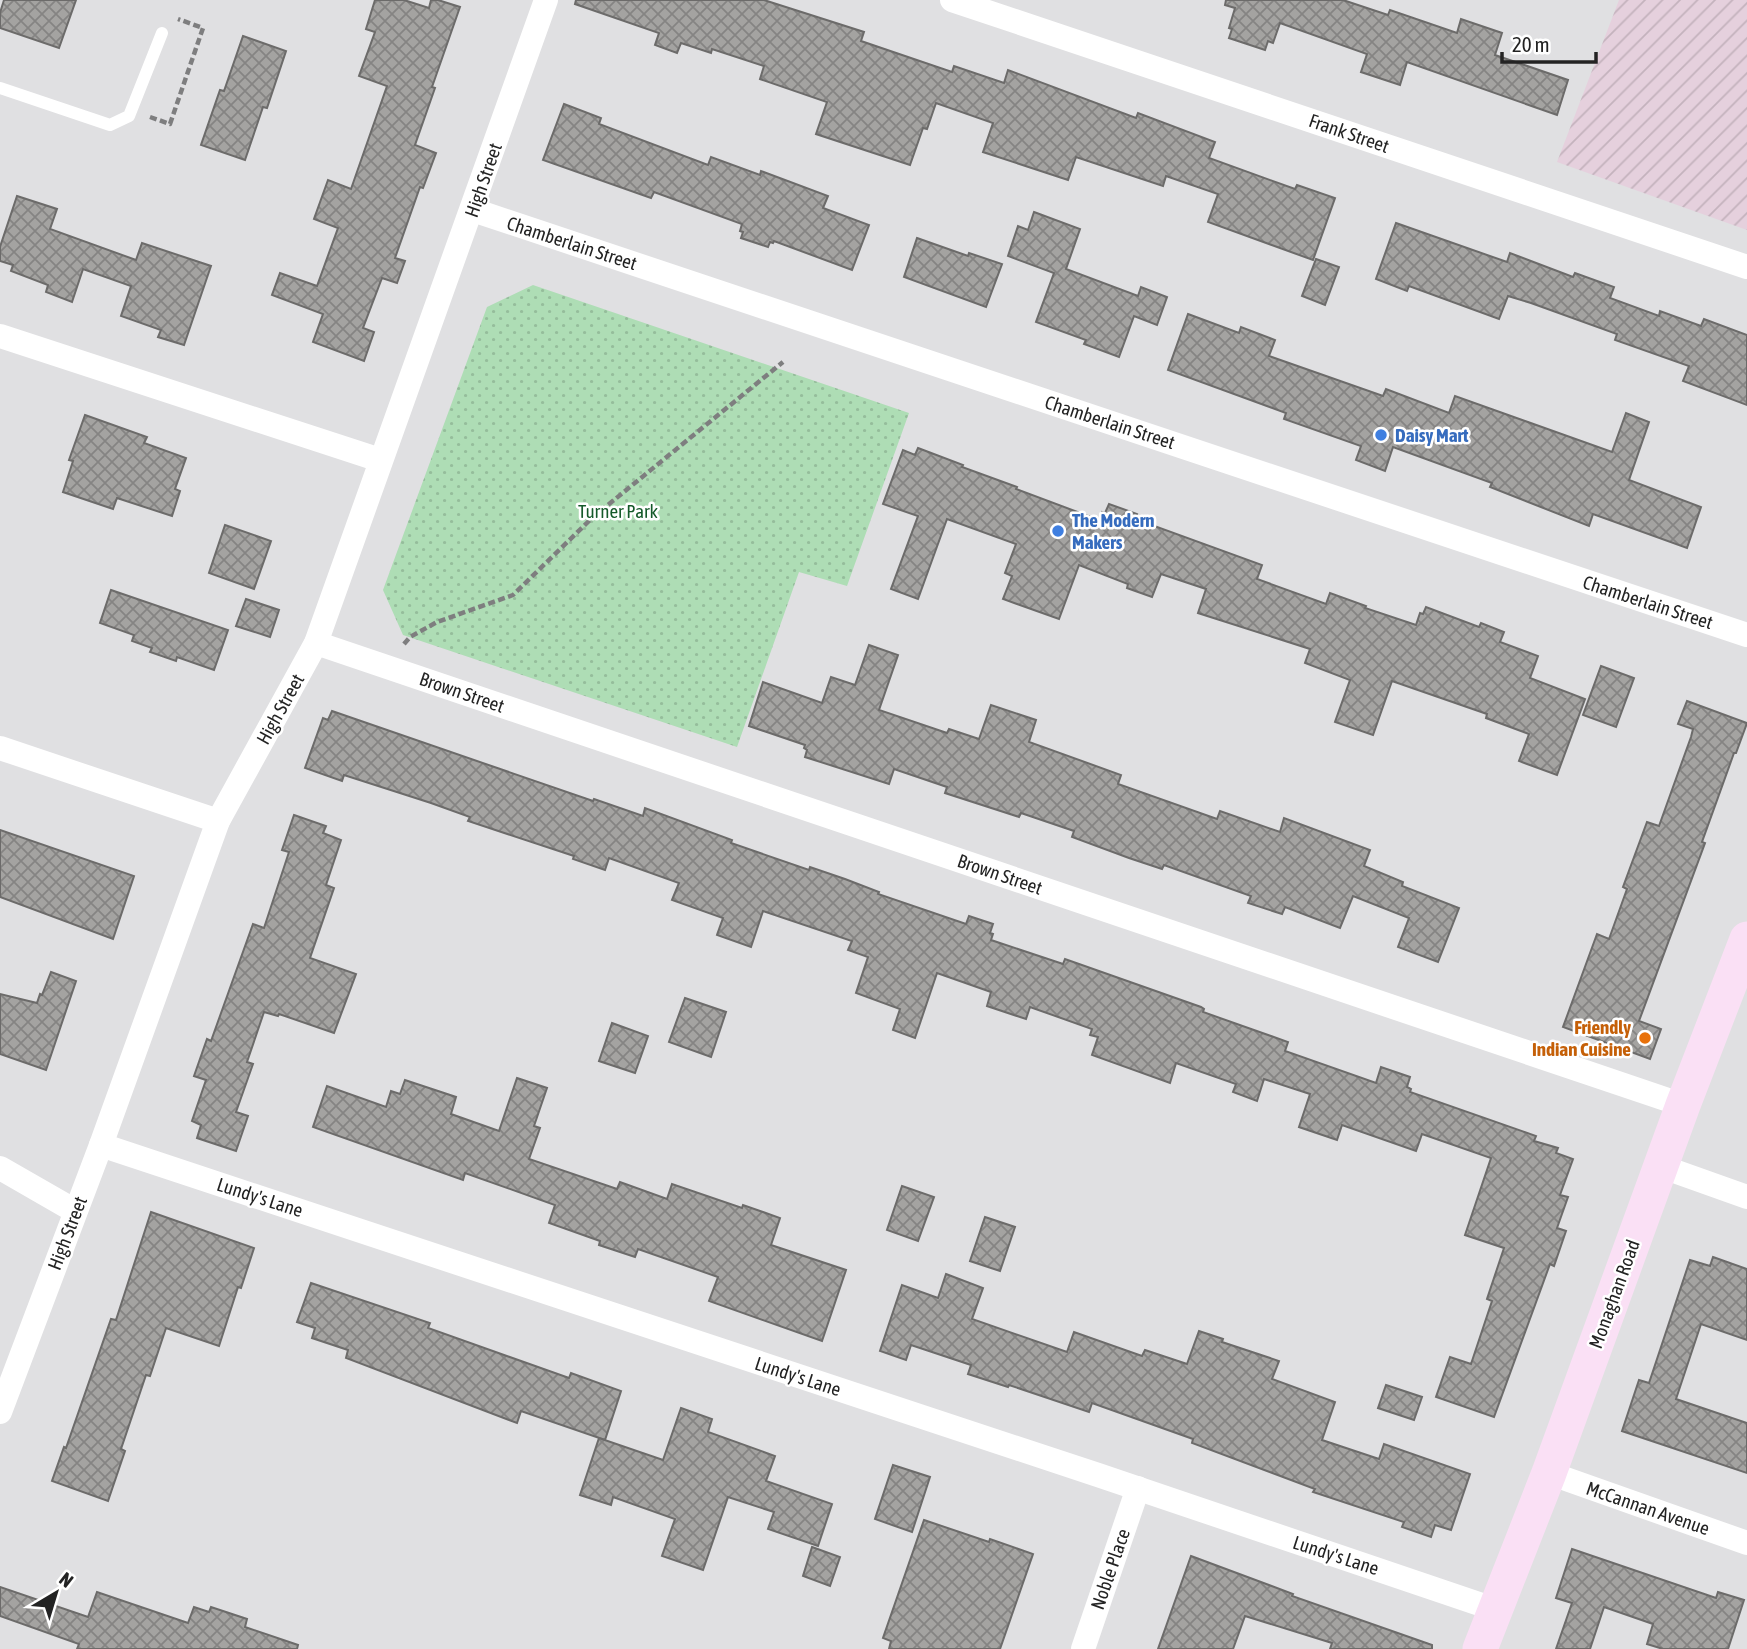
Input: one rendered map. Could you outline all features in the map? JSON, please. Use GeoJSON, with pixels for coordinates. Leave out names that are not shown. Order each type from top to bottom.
{"type":"FeatureCollection","features":[{"type":"Feature","properties":{"kind":"main road","name":"Monaghan Road"},"geometry":{"type":"LineString","coordinates":[[1480,1649],[1549,1473],[1660,1166],[1747,939]]}},
{"type":"Feature","properties":{"kind":"street","name":"High Street"},"geometry":{"type":"LineString","coordinates":[[0,1412],[218,821],[316,643],[546,0]]}},
{"type":"Feature","properties":{"kind":"street","name":"Frank Street"},"geometry":{"type":"LineString","coordinates":[[952,0],[1747,267]]}},
{"type":"Feature","properties":{"kind":"street","name":"Chamberlain Street"},"geometry":{"type":"LineString","coordinates":[[473,209],[1747,635]]}},
{"type":"Feature","properties":{"kind":"street"},"geometry":{"type":"LineString","coordinates":[[0,336],[380,460]]}},
{"type":"Feature","properties":{"kind":"street","name":"Brown Street"},"geometry":{"type":"LineString","coordinates":[[316,643],[1683,1105]]}},
{"type":"Feature","properties":{"kind":"street"},"geometry":{"type":"LineString","coordinates":[[0,748],[218,821]]}},
{"type":"Feature","properties":{"kind":"street","name":"Lundy's Lane"},"geometry":{"type":"LineString","coordinates":[[101,1144],[1494,1609]]}},
{"type":"Feature","properties":{"kind":"street"},"geometry":{"type":"LineString","coordinates":[[1660,1166],[1747,1197]]}},
{"type":"Feature","properties":{"kind":"street"},"geometry":{"type":"LineString","coordinates":[[0,1168],[75,1211]]}},
{"type":"Feature","properties":{"kind":"street","name":"McCannan Avenue"},"geometry":{"type":"LineString","coordinates":[[1549,1473],[1747,1543]]}},
{"type":"Feature","properties":{"kind":"street","name":"Noble Place"},"geometry":{"type":"LineString","coordinates":[[1083,1649],[1138,1488]]}},
{"type":"Feature","properties":{"kind":"lane"},"geometry":{"type":"LineString","coordinates":[[0,88],[110,125],[129,116],[162,33]]}},
{"type":"Feature","properties":{"kind":"path"},"geometry":{"type":"LineString","coordinates":[[404,644],[410,637],[437,622],[513,595],[592,518],[783,362]]}},
{"type":"Feature","properties":{"kind":"shaded area"},"geometry":{"type":"Polygon","coordinates":[[[1619,0],[1747,0],[1747,230],[1557,162],[1619,0]]]}},
{"type":"Feature","properties":{"kind":"green space","name":"Turner Park"},"geometry":{"type":"Polygon","coordinates":[[[533,285],[909,413],[847,586],[799,572],[737,747],[403,635],[383,590],[487,307],[533,285]]]}},
{"type":"Feature","properties":{"kind":"building"},"geometry":{"type":"Polygon","coordinates":[[[4,0],[76,0],[59,48],[0,28],[0,13],[4,0]]]}},
{"type":"Feature","properties":{"kind":"building"},"geometry":{"type":"Polygon","coordinates":[[[375,0],[404,0],[429,8],[431,0],[438,0],[460,7],[415,145],[436,153],[423,188],[420,187],[395,258],[405,261],[397,283],[382,278],[363,328],[374,332],[364,361],[313,342],[323,314],[272,295],[280,273],[317,286],[338,228],[314,219],[328,180],[351,189],[387,86],[359,76],[375,32],[366,29],[375,0]]]}},
{"type":"Feature","properties":{"kind":"building"},"geometry":{"type":"Polygon","coordinates":[[[576,0],[764,0],[864,32],[861,41],[952,72],[954,66],[1004,83],[1008,70],[1136,118],[1138,113],[1215,142],[1209,158],[1295,189],[1297,185],[1335,198],[1313,260],[1208,222],[1218,194],[1166,176],[1163,186],[1076,157],[1068,180],[983,152],[993,123],[936,103],[927,129],[923,128],[910,165],[816,134],[827,102],[760,79],[764,66],[712,49],[711,53],[681,43],[677,53],[655,45],[659,33],[575,4],[576,0]]]}},
{"type":"Feature","properties":{"kind":"building"},"geometry":{"type":"Polygon","coordinates":[[[1226,0],[1343,0],[1388,15],[1390,10],[1457,33],[1461,19],[1502,33],[1495,55],[1568,80],[1557,115],[1407,62],[1400,85],[1361,72],[1367,54],[1280,23],[1273,43],[1268,41],[1265,50],[1229,38],[1235,8],[1225,5],[1226,0]]]}},
{"type":"Feature","properties":{"kind":"building"},"geometry":{"type":"Polygon","coordinates":[[[243,36],[286,51],[267,108],[263,107],[245,160],[201,145],[243,36]]]}},
{"type":"Feature","properties":{"kind":"building"},"geometry":{"type":"Polygon","coordinates":[[[564,104],[601,118],[599,124],[708,165],[711,157],[760,175],[761,171],[828,196],[823,208],[869,225],[852,270],[774,241],[770,242],[768,247],[741,238],[742,224],[654,192],[651,198],[543,160],[564,104]]]}},
{"type":"Feature","properties":{"kind":"building"},"geometry":{"type":"Polygon","coordinates":[[[17,196],[57,209],[50,229],[136,260],[142,243],[211,266],[184,345],[158,337],[161,330],[121,316],[131,286],[83,269],[72,302],[46,292],[48,285],[11,271],[13,265],[0,261],[0,247],[17,196]]]}},
{"type":"Feature","properties":{"kind":"building"},"geometry":{"type":"Polygon","coordinates":[[[1034,212],[1080,229],[1066,269],[1138,296],[1141,287],[1167,297],[1157,325],[1134,316],[1119,357],[1084,344],[1086,340],[1036,322],[1054,273],[1008,256],[1018,226],[1028,230],[1034,212]]]}},
{"type":"Feature","properties":{"kind":"building"},"geometry":{"type":"Polygon","coordinates":[[[1396,223],[1507,262],[1510,253],[1573,277],[1575,273],[1614,287],[1610,298],[1659,316],[1660,311],[1701,326],[1704,319],[1747,335],[1747,405],[1683,381],[1689,366],[1615,340],[1617,334],[1531,303],[1508,296],[1499,319],[1409,286],[1407,291],[1376,279],[1396,223]]]}},
{"type":"Feature","properties":{"kind":"building"},"geometry":{"type":"Polygon","coordinates":[[[917,238],[968,256],[969,253],[1002,264],[986,307],[904,277],[917,238]]]}},
{"type":"Feature","properties":{"kind":"building"},"geometry":{"type":"Polygon","coordinates":[[[1316,259],[1339,267],[1325,305],[1302,296],[1316,259]]]}},
{"type":"Feature","properties":{"kind":"building"},"geometry":{"type":"Polygon","coordinates":[[[1188,314],[1239,333],[1241,327],[1275,340],[1269,356],[1383,396],[1386,389],[1449,413],[1455,396],[1612,452],[1626,413],[1649,422],[1629,480],[1701,507],[1687,548],[1593,514],[1589,526],[1490,487],[1492,483],[1393,447],[1385,471],[1356,460],[1361,446],[1284,419],[1286,413],[1168,370],[1188,314]]]}},
{"type":"Feature","properties":{"kind":"building"},"geometry":{"type":"Polygon","coordinates":[[[85,415],[147,437],[144,443],[186,458],[175,489],[180,491],[172,516],[117,498],[113,509],[63,492],[73,461],[69,460],[85,415]]]}},
{"type":"Feature","properties":{"kind":"building"},"geometry":{"type":"Polygon","coordinates":[[[918,448],[1099,520],[1109,504],[1137,514],[1135,519],[1262,565],[1257,579],[1326,604],[1330,593],[1416,625],[1420,613],[1423,614],[1426,607],[1479,627],[1481,623],[1504,632],[1500,642],[1538,656],[1530,678],[1585,699],[1557,775],[1519,761],[1529,734],[1486,718],[1487,714],[1392,681],[1373,735],[1335,722],[1350,680],[1305,663],[1310,649],[1198,613],[1206,589],[1161,574],[1152,597],[1127,588],[1128,584],[1079,565],[1059,619],[1003,599],[1012,576],[1005,573],[1016,544],[947,519],[918,599],[891,589],[918,516],[883,504],[903,450],[915,455],[918,448]]]}},
{"type":"Feature","properties":{"kind":"building"},"geometry":{"type":"Polygon","coordinates":[[[225,525],[271,541],[254,589],[209,573],[225,525]]]}},
{"type":"Feature","properties":{"kind":"building"},"geometry":{"type":"Polygon","coordinates":[[[111,590],[228,630],[214,670],[177,657],[176,661],[150,652],[152,648],[132,641],[134,635],[100,623],[111,590]]]}},
{"type":"Feature","properties":{"kind":"building"},"geometry":{"type":"Polygon","coordinates":[[[246,599],[279,610],[270,637],[236,626],[246,599]]]}},
{"type":"Feature","properties":{"kind":"building"},"geometry":{"type":"Polygon","coordinates":[[[869,645],[898,655],[879,710],[947,733],[949,729],[979,739],[991,705],[1036,720],[1029,742],[1121,775],[1118,784],[1217,819],[1220,811],[1280,832],[1284,818],[1370,850],[1364,866],[1403,882],[1402,886],[1459,908],[1438,962],[1398,947],[1409,918],[1353,896],[1340,928],[1285,907],[1282,914],[1248,903],[1251,896],[1164,865],[1162,869],[1129,858],[1072,837],[1074,831],[1021,813],[1019,817],[945,793],[947,787],[894,769],[889,784],[805,757],[805,745],[749,726],[763,682],[822,703],[831,677],[855,685],[869,645]]]}},
{"type":"Feature","properties":{"kind":"building"},"geometry":{"type":"Polygon","coordinates":[[[1601,666],[1634,678],[1616,727],[1583,715],[1601,666]]]}},
{"type":"Feature","properties":{"kind":"building"},"geometry":{"type":"Polygon","coordinates":[[[1687,701],[1747,723],[1639,1021],[1661,1029],[1650,1059],[1563,1027],[1597,934],[1609,939],[1627,889],[1623,887],[1647,822],[1659,826],[1693,729],[1678,724],[1687,701]]]}},
{"type":"Feature","properties":{"kind":"building"},"geometry":{"type":"Polygon","coordinates":[[[332,711],[593,801],[594,799],[643,816],[645,808],[732,840],[731,843],[809,870],[810,867],[845,879],[879,892],[878,894],[966,924],[969,916],[993,924],[991,940],[1063,964],[1065,959],[1201,1007],[1203,1012],[1288,1042],[1285,1051],[1376,1083],[1381,1067],[1410,1077],[1407,1087],[1411,1089],[1410,1092],[1536,1136],[1534,1141],[1558,1148],[1556,1153],[1573,1159],[1560,1195],[1568,1197],[1557,1228],[1566,1231],[1554,1266],[1550,1264],[1494,1417],[1436,1397],[1450,1357],[1471,1364],[1492,1301],[1487,1299],[1504,1248],[1465,1235],[1491,1158],[1422,1134],[1416,1151],[1342,1125],[1337,1140],[1299,1127],[1310,1094],[1264,1079],[1257,1101],[1233,1092],[1236,1084],[1176,1063],[1170,1083],[1092,1055],[1098,1037],[1090,1035],[1092,1029],[1030,1007],[1026,1019],[987,1006],[991,992],[937,973],[915,1038],[893,1030],[900,1009],[856,993],[868,957],[848,950],[852,941],[763,911],[751,947],[717,935],[723,918],[672,900],[679,883],[609,858],[605,870],[573,859],[574,856],[468,821],[470,817],[431,803],[344,775],[342,781],[305,768],[323,718],[328,720],[332,711]]]}},
{"type":"Feature","properties":{"kind":"building"},"geometry":{"type":"Polygon","coordinates":[[[294,815],[326,826],[323,833],[341,840],[326,885],[334,888],[310,958],[356,974],[334,1033],[279,1014],[278,1016],[264,1012],[247,1062],[253,1064],[236,1112],[248,1116],[236,1151],[197,1138],[201,1125],[192,1121],[206,1080],[194,1076],[207,1039],[211,1041],[253,924],[264,928],[289,852],[282,850],[294,815]]]}},
{"type":"Feature","properties":{"kind":"building"},"geometry":{"type":"Polygon","coordinates":[[[0,830],[134,876],[113,939],[0,897],[0,830]]]}},
{"type":"Feature","properties":{"kind":"building"},"geometry":{"type":"Polygon","coordinates":[[[51,972],[76,981],[46,1070],[0,1054],[0,994],[37,1003],[51,972]]]}},
{"type":"Feature","properties":{"kind":"building"},"geometry":{"type":"Polygon","coordinates":[[[685,998],[726,1012],[711,1057],[669,1042],[685,998]]]}},
{"type":"Feature","properties":{"kind":"building"},"geometry":{"type":"Polygon","coordinates":[[[612,1023],[648,1036],[635,1073],[599,1061],[612,1023]]]}},
{"type":"Feature","properties":{"kind":"building"},"geometry":{"type":"Polygon","coordinates":[[[517,1078],[547,1088],[534,1126],[540,1128],[529,1159],[617,1189],[620,1182],[667,1199],[672,1184],[742,1208],[743,1205],[780,1218],[771,1245],[846,1270],[822,1341],[709,1301],[718,1277],[638,1249],[635,1257],[549,1223],[555,1205],[465,1173],[463,1180],[313,1127],[327,1086],[386,1107],[391,1091],[400,1094],[405,1080],[456,1097],[451,1114],[499,1131],[517,1078]]]}},
{"type":"Feature","properties":{"kind":"building"},"geometry":{"type":"Polygon","coordinates":[[[902,1186],[934,1197],[918,1241],[887,1230],[902,1186]]]}},
{"type":"Feature","properties":{"kind":"building"},"geometry":{"type":"Polygon","coordinates":[[[151,1212],[254,1248],[219,1346],[166,1328],[150,1376],[146,1375],[121,1449],[125,1451],[108,1501],[52,1481],[111,1319],[116,1320],[151,1212]]]}},
{"type":"Feature","properties":{"kind":"building"},"geometry":{"type":"Polygon","coordinates":[[[985,1217],[1015,1227],[1000,1271],[970,1261],[985,1217]]]}},
{"type":"Feature","properties":{"kind":"building"},"geometry":{"type":"Polygon","coordinates":[[[1713,1257],[1747,1269],[1747,1340],[1701,1324],[1676,1399],[1747,1423],[1747,1473],[1622,1431],[1639,1380],[1649,1383],[1690,1260],[1710,1266],[1713,1257]]]}},
{"type":"Feature","properties":{"kind":"building"},"geometry":{"type":"Polygon","coordinates":[[[946,1274],[983,1288],[972,1319],[1067,1352],[1074,1332],[1142,1356],[1145,1350],[1187,1364],[1199,1331],[1223,1339],[1222,1342],[1279,1361],[1272,1379],[1335,1402],[1322,1440],[1379,1459],[1384,1444],[1470,1474],[1451,1530],[1435,1525],[1431,1537],[1402,1527],[1404,1522],[1313,1492],[1315,1489],[1192,1443],[1193,1439],[1092,1403],[1089,1412],[968,1374],[971,1365],[911,1345],[906,1360],[880,1351],[902,1285],[938,1298],[946,1274]]]}},
{"type":"Feature","properties":{"kind":"building"},"geometry":{"type":"Polygon","coordinates":[[[311,1283],[430,1323],[428,1328],[569,1378],[571,1373],[621,1391],[605,1440],[521,1411],[517,1423],[346,1358],[348,1350],[312,1338],[315,1328],[297,1322],[311,1283]]]}},
{"type":"Feature","properties":{"kind":"building"},"geometry":{"type":"Polygon","coordinates":[[[1386,1385],[1422,1397],[1414,1420],[1378,1408],[1386,1385]]]}},
{"type":"Feature","properties":{"kind":"building"},"geometry":{"type":"Polygon","coordinates":[[[681,1408],[712,1419],[708,1432],[775,1456],[766,1481],[832,1504],[818,1546],[768,1529],[774,1512],[728,1497],[703,1570],[662,1556],[675,1519],[613,1497],[611,1505],[580,1495],[599,1438],[663,1460],[681,1408]]]}},
{"type":"Feature","properties":{"kind":"building"},"geometry":{"type":"Polygon","coordinates":[[[893,1465],[930,1477],[912,1532],[875,1519],[893,1465]]]}},
{"type":"Feature","properties":{"kind":"building"},"geometry":{"type":"Polygon","coordinates":[[[924,1520],[1033,1554],[1000,1649],[889,1649],[891,1641],[883,1638],[924,1520]]]}},
{"type":"Feature","properties":{"kind":"building"},"geometry":{"type":"Polygon","coordinates":[[[812,1547],[840,1557],[830,1586],[803,1576],[812,1547]]]}},
{"type":"Feature","properties":{"kind":"building"},"geometry":{"type":"Polygon","coordinates":[[[1572,1549],[1716,1598],[1718,1592],[1744,1600],[1728,1649],[1663,1649],[1647,1644],[1653,1624],[1604,1607],[1590,1649],[1556,1649],[1572,1603],[1556,1598],[1572,1549]]]}},
{"type":"Feature","properties":{"kind":"building"},"geometry":{"type":"Polygon","coordinates":[[[1191,1556],[1293,1594],[1292,1596],[1432,1645],[1432,1649],[1330,1649],[1332,1643],[1245,1616],[1233,1649],[1158,1649],[1191,1556]]]}},
{"type":"Feature","properties":{"kind":"building"},"geometry":{"type":"Polygon","coordinates":[[[0,1587],[88,1617],[97,1592],[188,1623],[194,1607],[209,1612],[211,1607],[247,1619],[245,1627],[298,1645],[297,1649],[77,1649],[79,1644],[0,1616],[0,1587]]]}},
{"type":"Feature","properties":{"kind":"place","name":"Daisy Mart"},"geometry":{"type":"Point","coordinates":[1381,435]}},
{"type":"Feature","properties":{"kind":"place","name":"The Modern Makers"},"geometry":{"type":"Point","coordinates":[1058,531]}},
{"type":"Feature","properties":{"kind":"place","name":"Friendly Indian Cuisine"},"geometry":{"type":"Point","coordinates":[1645,1038]}}]}
